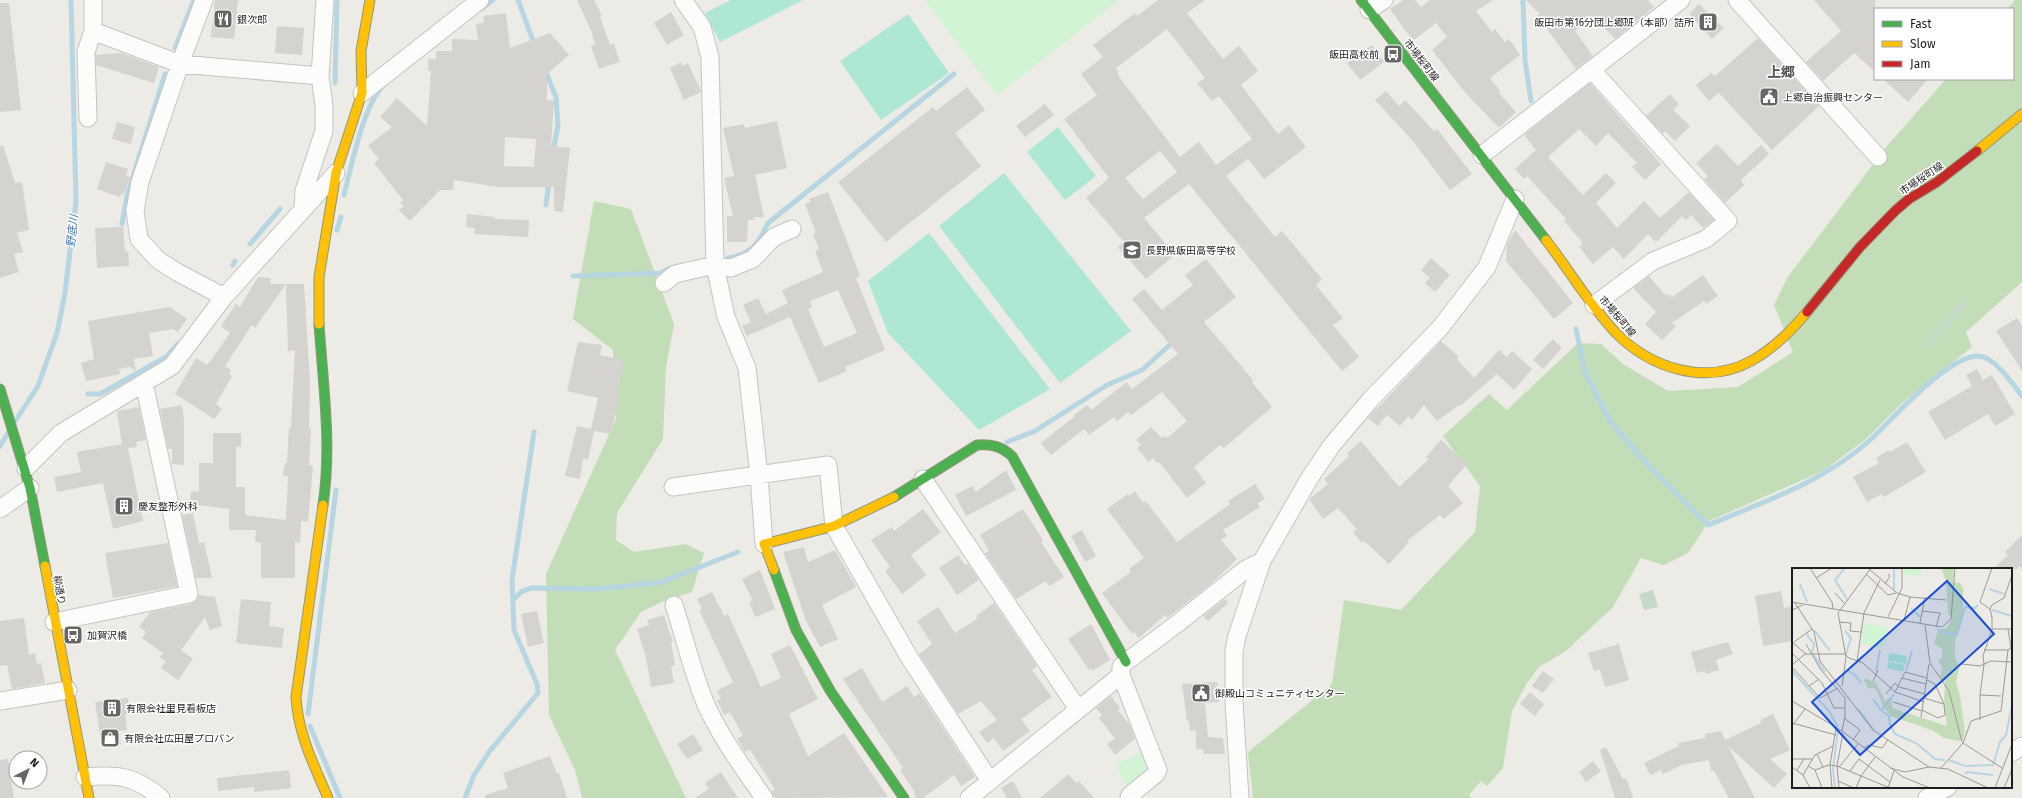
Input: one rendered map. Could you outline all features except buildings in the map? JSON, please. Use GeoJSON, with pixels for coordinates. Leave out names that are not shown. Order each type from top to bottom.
{"type":"FeatureCollection","features":[{"type":"Feature","properties":{"kind":"street"},"geometry":{"type":"LineString","coordinates":[[88,118],[86,52],[93,31],[93,0]]}},
{"type":"Feature","properties":{"kind":"street"},"geometry":{"type":"LineString","coordinates":[[204,0],[180,64],[140,182],[134,211],[139,239],[158,260],[224,297]]}},
{"type":"Feature","properties":{"kind":"street"},"geometry":{"type":"LineString","coordinates":[[302,208],[304,191],[324,131],[324,106],[320,76],[324,0]]}},
{"type":"Feature","properties":{"kind":"street"},"geometry":{"type":"LineString","coordinates":[[328,798],[306,745],[296,714],[302,653],[327,478],[327,444],[318,305],[319,277],[336,173],[362,93],[361,51],[370,0]]}},
{"type":"Feature","properties":{"kind":"street"},"geometry":{"type":"LineString","coordinates":[[362,93],[403,63],[480,0]]}},
{"type":"Feature","properties":{"kind":"street"},"geometry":{"type":"LineString","coordinates":[[683,0],[702,27],[710,57],[715,265],[726,317],[747,368],[759,476],[764,544],[796,630],[831,692],[904,798]]}},
{"type":"Feature","properties":{"kind":"street"},"geometry":{"type":"LineString","coordinates":[[1365,5],[1384,0]]}},
{"type":"Feature","properties":{"kind":"street"},"geometry":{"type":"LineString","coordinates":[[1482,155],[1681,0]]}},
{"type":"Feature","properties":{"kind":"street"},"geometry":{"type":"LineString","coordinates":[[1737,0],[1878,157]]}},
{"type":"Feature","properties":{"kind":"street","name":"市場桜町線"},"geometry":{"type":"LineString","coordinates":[[1365,5],[1482,155],[1594,305],[1624,342],[1655,362],[1672,368],[1704,373],[1717,372],[1741,366],[1764,352],[1795,326],[1873,233],[1907,200],[1939,181],[2022,114]]}},
{"type":"Feature","properties":{"kind":"street"},"geometry":{"type":"LineString","coordinates":[[93,31],[180,64],[320,76]]}},
{"type":"Feature","properties":{"kind":"street"},"geometry":{"type":"LineString","coordinates":[[1592,70],[1728,221],[1706,239],[1653,261],[1594,305]]}},
{"type":"Feature","properties":{"kind":"street"},"geometry":{"type":"LineString","coordinates":[[24,463],[61,433],[172,366],[224,297],[302,208],[336,173]]}},
{"type":"Feature","properties":{"kind":"street"},"geometry":{"type":"LineString","coordinates":[[1240,798],[1234,702],[1234,651],[1237,636],[1262,561],[1309,479],[1332,444],[1371,399],[1440,328],[1487,268],[1515,199]]}},
{"type":"Feature","properties":{"kind":"street"},"geometry":{"type":"LineString","coordinates":[[664,283],[675,274],[715,265],[731,268],[753,259],[774,237],[792,229]]}},
{"type":"Feature","properties":{"kind":"street"},"geometry":{"type":"LineString","coordinates":[[54,622],[189,594],[144,383]]}},
{"type":"Feature","properties":{"kind":"street","name":"柳通り"},"geometry":{"type":"LineString","coordinates":[[2,395],[24,463],[30,488],[54,622],[89,798]]}},
{"type":"Feature","properties":{"kind":"street"},"geometry":{"type":"LineString","coordinates":[[764,544],[834,526],[888,501],[977,445],[991,443],[1004,448],[1012,456],[1123,669],[1158,770],[1156,774],[1130,795],[1129,798]]}},
{"type":"Feature","properties":{"kind":"street"},"geometry":{"type":"LineString","coordinates":[[674,487],[828,465],[834,526],[909,657],[990,781]]}},
{"type":"Feature","properties":{"kind":"street"},"geometry":{"type":"LineString","coordinates":[[922,479],[1078,709]]}},
{"type":"Feature","properties":{"kind":"street"},"geometry":{"type":"LineString","coordinates":[[0,509],[30,488]]}},
{"type":"Feature","properties":{"kind":"street"},"geometry":{"type":"LineString","coordinates":[[970,798],[1078,709],[1178,623],[1246,569],[1262,561]]}},
{"type":"Feature","properties":{"kind":"street"},"geometry":{"type":"LineString","coordinates":[[674,605],[700,690],[708,708],[738,761],[764,798]]}},
{"type":"Feature","properties":{"kind":"street"},"geometry":{"type":"LineString","coordinates":[[0,700],[68,690]]}},
{"type":"Feature","properties":{"kind":"street"},"geometry":{"type":"LineString","coordinates":[[2012,752],[2022,746]]}},
{"type":"Feature","properties":{"kind":"street"},"geometry":{"type":"LineString","coordinates":[[85,777],[117,775],[148,786],[161,798]]}},
{"type":"Feature","properties":{"kind":"street"},"geometry":{"type":"LineString","coordinates":[[1927,798],[1946,788]]}},
{"type":"Feature","properties":{"kind":"green space"},"geometry":{"type":"Polygon","coordinates":[[[731,0],[803,0],[720,42],[705,13],[731,0]]]}},
{"type":"Feature","properties":{"kind":"green space"},"geometry":{"type":"Polygon","coordinates":[[[925,0],[1119,0],[997,95],[925,0]]]}},
{"type":"Feature","properties":{"kind":"green space"},"geometry":{"type":"Polygon","coordinates":[[[2015,0],[2022,0],[2022,282],[1966,332],[1972,347],[1902,403],[1866,439],[1823,471],[1709,521],[1688,553],[1664,565],[1641,558],[1613,607],[1566,651],[1539,667],[1527,683],[1512,711],[1503,768],[1487,786],[1481,781],[1469,795],[1471,798],[1253,798],[1248,752],[1332,684],[1344,600],[1401,610],[1475,532],[1480,486],[1443,436],[1489,394],[1507,410],[1578,343],[1601,344],[1623,364],[1668,391],[1738,387],[1793,352],[1774,305],[1787,278],[1887,146],[1945,80],[2014,80],[2014,8],[2008,8],[2015,0]]]}},
{"type":"Feature","properties":{"kind":"green space"},"geometry":{"type":"Polygon","coordinates":[[[908,14],[949,73],[881,120],[840,61],[908,14]]]}},
{"type":"Feature","properties":{"kind":"green space"},"geometry":{"type":"Polygon","coordinates":[[[1058,127],[1096,176],[1065,200],[1027,152],[1058,127]]]}},
{"type":"Feature","properties":{"kind":"green space"},"geometry":{"type":"Polygon","coordinates":[[[1004,173],[1131,331],[1060,383],[939,226],[1004,173]]]}},
{"type":"Feature","properties":{"kind":"green space"},"geometry":{"type":"Polygon","coordinates":[[[594,201],[631,209],[674,324],[666,368],[663,439],[617,513],[616,540],[634,552],[686,544],[704,553],[692,592],[666,600],[641,612],[615,650],[686,798],[582,798],[575,770],[549,715],[546,574],[616,419],[613,350],[573,319],[594,201]]]}},
{"type":"Feature","properties":{"kind":"green space"},"geometry":{"type":"Polygon","coordinates":[[[929,233],[1050,389],[979,430],[888,333],[868,281],[929,233]]]}},
{"type":"Feature","properties":{"kind":"green space"},"geometry":{"type":"Polygon","coordinates":[[[1965,297],[1970,302],[1929,349],[1924,344],[1965,297]]]}},
{"type":"Feature","properties":{"kind":"green space"},"geometry":{"type":"Polygon","coordinates":[[[1653,590],[1658,607],[1644,610],[1639,594],[1653,590]]]}},
{"type":"Feature","properties":{"kind":"green space"},"geometry":{"type":"Polygon","coordinates":[[[1144,750],[1154,770],[1126,785],[1116,765],[1144,750]]]}},
{"type":"Feature","properties":{"kind":"waterway","name":"野底川"},"geometry":{"type":"LineString","coordinates":[[16,420],[38,386],[57,333],[65,293],[76,201],[71,0]]}},
{"type":"Feature","properties":{"kind":"waterway"},"geometry":{"type":"LineString","coordinates":[[175,48],[194,0]]}},
{"type":"Feature","properties":{"kind":"waterway"},"geometry":{"type":"LineString","coordinates":[[335,83],[337,0]]}},
{"type":"Feature","properties":{"kind":"waterway"},"geometry":{"type":"LineString","coordinates":[[481,9],[493,0]]}},
{"type":"Feature","properties":{"kind":"waterway"},"geometry":{"type":"LineString","coordinates":[[518,0],[535,46]]}},
{"type":"Feature","properties":{"kind":"waterway"},"geometry":{"type":"LineString","coordinates":[[1523,0],[1525,60],[1531,101]]}},
{"type":"Feature","properties":{"kind":"waterway"},"geometry":{"type":"LineString","coordinates":[[545,70],[556,97],[558,125],[553,152]]}},
{"type":"Feature","properties":{"kind":"waterway"},"geometry":{"type":"LineString","coordinates":[[122,224],[127,196],[165,74]]}},
{"type":"Feature","properties":{"kind":"waterway"},"geometry":{"type":"LineString","coordinates":[[728,258],[743,254],[753,247],[768,223],[954,74]]}},
{"type":"Feature","properties":{"kind":"waterway"},"geometry":{"type":"LineString","coordinates":[[344,195],[359,136],[365,119],[377,93],[385,84]]}},
{"type":"Feature","properties":{"kind":"waterway"},"geometry":{"type":"LineString","coordinates":[[546,205],[549,181]]}},
{"type":"Feature","properties":{"kind":"waterway"},"geometry":{"type":"LineString","coordinates":[[250,244],[280,209]]}},
{"type":"Feature","properties":{"kind":"waterway"},"geometry":{"type":"LineString","coordinates":[[337,230],[341,217]]}},
{"type":"Feature","properties":{"kind":"waterway"},"geometry":{"type":"LineString","coordinates":[[233,265],[235,261]]}},
{"type":"Feature","properties":{"kind":"waterway"},"geometry":{"type":"LineString","coordinates":[[573,276],[661,273],[670,268]]}},
{"type":"Feature","properties":{"kind":"waterway"},"geometry":{"type":"LineString","coordinates":[[1576,329],[1585,372],[1610,421],[1646,463],[1708,525],[1792,490],[1813,480],[1832,468],[1869,441],[1936,377],[1951,366],[1965,359],[1978,356],[1984,357],[1997,365],[2022,396]]}},
{"type":"Feature","properties":{"kind":"waterway"},"geometry":{"type":"LineString","coordinates":[[1007,442],[1035,431],[1107,385],[1142,370],[1174,341]]}},
{"type":"Feature","properties":{"kind":"waterway"},"geometry":{"type":"LineString","coordinates":[[88,394],[100,394],[166,357],[178,344]]}},
{"type":"Feature","properties":{"kind":"waterway"},"geometry":{"type":"LineString","coordinates":[[465,798],[474,775],[489,752],[538,693],[537,684],[514,630],[512,580],[534,432]]}},
{"type":"Feature","properties":{"kind":"waterway","name":"野底川"},"geometry":{"type":"LineString","coordinates":[[0,446],[8,433]]}},
{"type":"Feature","properties":{"kind":"waterway"},"geometry":{"type":"LineString","coordinates":[[308,714],[336,490]]}},
{"type":"Feature","properties":{"kind":"waterway"},"geometry":{"type":"LineString","coordinates":[[513,600],[521,592],[531,588],[598,589],[662,582],[738,552]]}},
{"type":"Feature","properties":{"kind":"waterway"},"geometry":{"type":"LineString","coordinates":[[310,726],[340,798]]}},
{"type":"Feature","properties":{"kind":"traffic: fast"},"geometry":{"type":"LineString","coordinates":[[1361,0],[1546,240]]}},
{"type":"Feature","properties":{"kind":"traffic: fast"},"geometry":{"type":"LineString","coordinates":[[319,324],[327,437],[326,482],[323,505]]}},
{"type":"Feature","properties":{"kind":"traffic: fast"},"geometry":{"type":"LineString","coordinates":[[0,389],[30,488],[45,566]]}},
{"type":"Feature","properties":{"kind":"traffic: fast"},"geometry":{"type":"LineString","coordinates":[[894,497],[977,445],[996,446],[1004,450],[1012,456],[1126,662]]}},
{"type":"Feature","properties":{"kind":"traffic: fast"},"geometry":{"type":"LineString","coordinates":[[774,570],[796,630],[831,692],[904,798]]}},
{"type":"Feature","properties":{"kind":"traffic: slow"},"geometry":{"type":"LineString","coordinates":[[319,324],[319,277],[336,173],[362,93],[361,51],[370,0]]}},
{"type":"Feature","properties":{"kind":"traffic: slow"},"geometry":{"type":"LineString","coordinates":[[1977,151],[2022,114]]}},
{"type":"Feature","properties":{"kind":"traffic: slow"},"geometry":{"type":"LineString","coordinates":[[1546,240],[1588,298],[1615,332],[1629,345],[1645,355],[1662,364],[1680,370],[1717,372],[1735,368],[1753,360],[1782,338],[1807,312]]}},
{"type":"Feature","properties":{"kind":"traffic: slow"},"geometry":{"type":"LineString","coordinates":[[774,570],[764,544],[834,526],[894,497]]}},
{"type":"Feature","properties":{"kind":"traffic: slow"},"geometry":{"type":"LineString","coordinates":[[323,505],[296,697],[297,711],[303,737],[328,798]]}},
{"type":"Feature","properties":{"kind":"traffic: slow"},"geometry":{"type":"LineString","coordinates":[[45,566],[89,798]]}},
{"type":"Feature","properties":{"kind":"traffic: jam"},"geometry":{"type":"LineString","coordinates":[[1807,312],[1860,247],[1896,210],[1909,199],[1937,182],[1977,151]]}},
{"type":"Feature","properties":{"kind":"place","name":"銀次郎"},"geometry":{"type":"Point","coordinates":[223,19]}},
{"type":"Feature","properties":{"kind":"place","name":"飯田市第16分団上郷班（本部）詰所"},"geometry":{"type":"Point","coordinates":[1708,22]}},
{"type":"Feature","properties":{"kind":"place","name":"飯田高校前"},"geometry":{"type":"Point","coordinates":[1393,54]}},
{"type":"Feature","properties":{"kind":"place","name":"上郷自治振興センター"},"geometry":{"type":"Point","coordinates":[1769,97]}},
{"type":"Feature","properties":{"kind":"place","name":"長野県飯田高等学校"},"geometry":{"type":"Point","coordinates":[1132,250]}},
{"type":"Feature","properties":{"kind":"place","name":"慶友整形外科"},"geometry":{"type":"Point","coordinates":[124,506]}},
{"type":"Feature","properties":{"kind":"place","name":"加賀沢橋"},"geometry":{"type":"Point","coordinates":[73,635]}},
{"type":"Feature","properties":{"kind":"place","name":"御殿山コミュニティセンター"},"geometry":{"type":"Point","coordinates":[1201,693]}},
{"type":"Feature","properties":{"kind":"place","name":"有限会社里見看板店"},"geometry":{"type":"Point","coordinates":[112,708]}},
{"type":"Feature","properties":{"kind":"place","name":"有限会社広田屋プロパン"},"geometry":{"type":"Point","coordinates":[110,738]}},
{"type":"Feature","properties":{"kind":"district","name":"上郷"},"geometry":{"type":"Point","coordinates":[1781,72]}}]}
